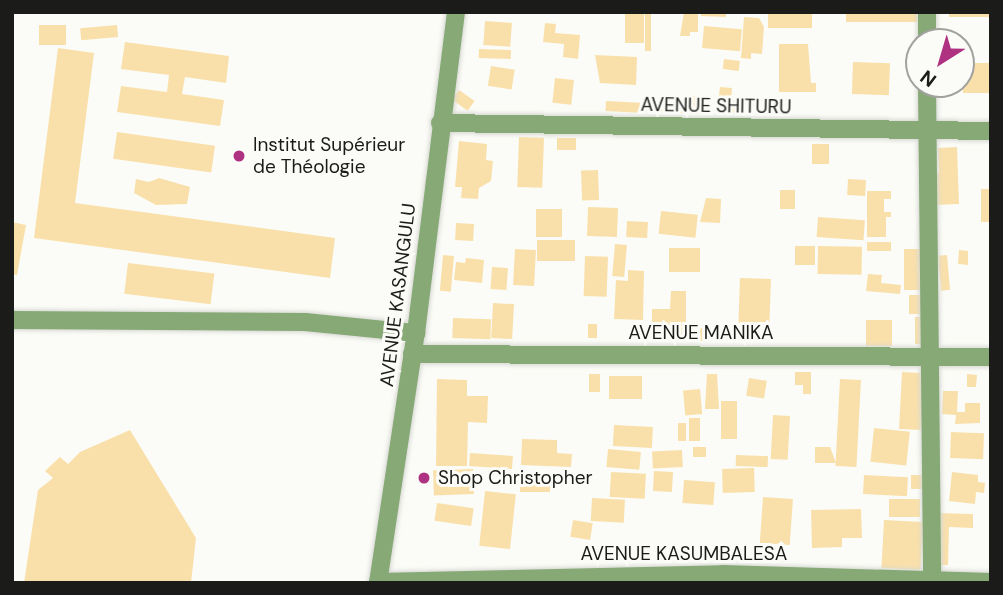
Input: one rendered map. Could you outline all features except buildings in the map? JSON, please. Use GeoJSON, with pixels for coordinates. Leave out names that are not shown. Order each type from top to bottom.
{"type":"FeatureCollection","features":[{"type":"Feature","properties":{"kind":"street","name":"AVENUE KASANGULU"},"geometry":{"type":"LineString","coordinates":[[378,582],[416,333],[440,123],[456,12]]}},
{"type":"Feature","properties":{"kind":"street"},"geometry":{"type":"LineString","coordinates":[[927,98],[933,581]]}},
{"type":"Feature","properties":{"kind":"street","name":"AVENUE SHITURU"},"geometry":{"type":"LineString","coordinates":[[440,123],[991,131]]}},
{"type":"Feature","properties":{"kind":"street"},"geometry":{"type":"LineString","coordinates":[[12,320],[305,322],[416,333]]}},
{"type":"Feature","properties":{"kind":"street","name":"AVENUE MANIKA"},"geometry":{"type":"LineString","coordinates":[[412,354],[991,357]]}},
{"type":"Feature","properties":{"kind":"street","name":"AVENUE KASUMBALESA"},"geometry":{"type":"LineString","coordinates":[[378,582],[570,575],[991,582]]}},
{"type":"Feature","properties":{"kind":"place","name":"Institut Supérieur de Théologie"},"geometry":{"type":"Point","coordinates":[239,156]}},
{"type":"Feature","properties":{"kind":"place","name":"Shop Christopher"},"geometry":{"type":"Point","coordinates":[424,478]}}]}
